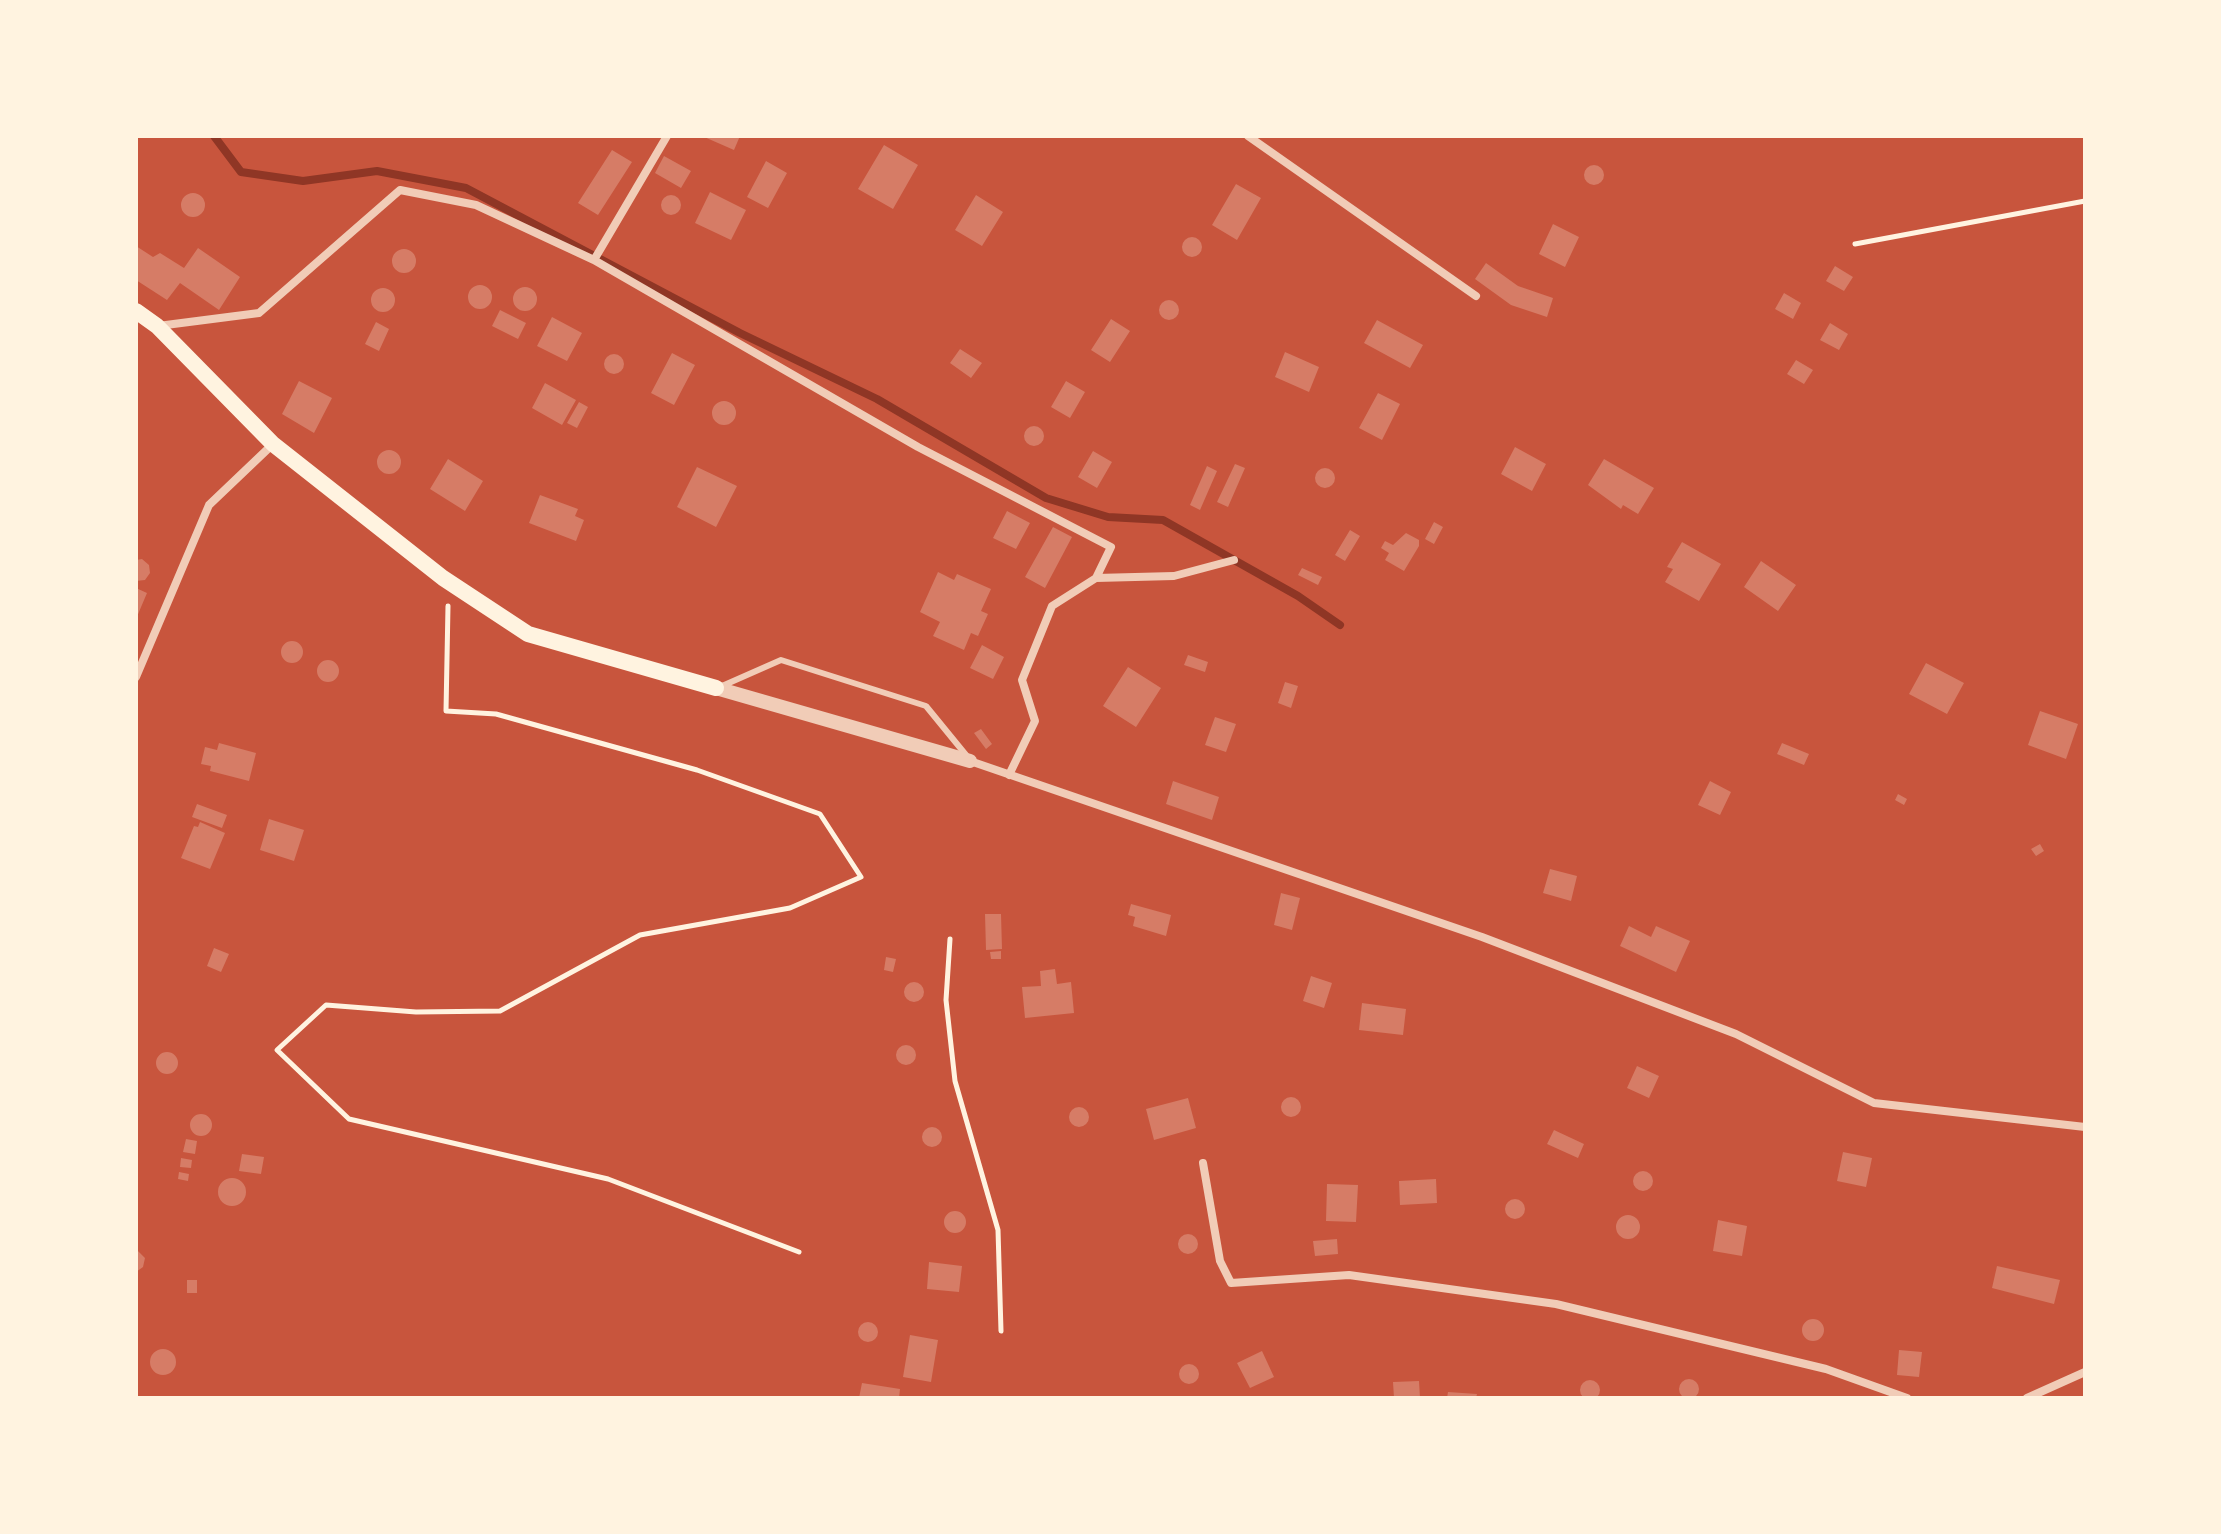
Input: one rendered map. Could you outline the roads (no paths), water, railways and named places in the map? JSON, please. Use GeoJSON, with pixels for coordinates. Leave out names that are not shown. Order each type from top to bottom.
{"type":"FeatureCollection","features":[{"type":"Feature","properties":{"kind":"main road"},"geometry":{"type":"LineString","coordinates":[[136,311],[157,326],[273,444],[443,578],[528,634],[716,688]]}},
{"type":"Feature","properties":{"kind":"street"},"geometry":{"type":"LineString","coordinates":[[594,260],[667,136]]}},
{"type":"Feature","properties":{"kind":"street"},"geometry":{"type":"LineString","coordinates":[[1248,136],[1476,296]]}},
{"type":"Feature","properties":{"kind":"street"},"geometry":{"type":"LineString","coordinates":[[157,326],[259,313],[400,190],[476,205],[594,260],[918,447],[1111,547],[1096,578]]}},
{"type":"Feature","properties":{"kind":"street"},"geometry":{"type":"LineString","coordinates":[[136,677],[209,505],[273,444]]}},
{"type":"Feature","properties":{"kind":"street"},"geometry":{"type":"LineString","coordinates":[[1009,775],[1035,721],[1022,680],[1052,606],[1096,578],[1174,576],[1234,560]]}},
{"type":"Feature","properties":{"kind":"street"},"geometry":{"type":"LineString","coordinates":[[716,688],[970,761],[1482,937],[1736,1034],[1874,1103],[2085,1127]]}},
{"type":"Feature","properties":{"kind":"street"},"geometry":{"type":"LineString","coordinates":[[1203,1163],[1220,1261],[1231,1283],[1349,1275],[1556,1304],[1826,1369],[1907,1398]]}},
{"type":"Feature","properties":{"kind":"street"},"geometry":{"type":"LineString","coordinates":[[2027,1398],[2085,1372]]}},
{"type":"Feature","properties":{"kind":"lane"},"geometry":{"type":"LineString","coordinates":[[716,688],[781,660],[926,706],[970,761]]}},
{"type":"Feature","properties":{"kind":"waterway"},"geometry":{"type":"LineString","coordinates":[[214,136],[241,172],[303,181],[377,171],[466,188],[740,333],[877,399],[1046,498],[1108,517],[1163,520],[1298,596],[1340,625]]}}]}
